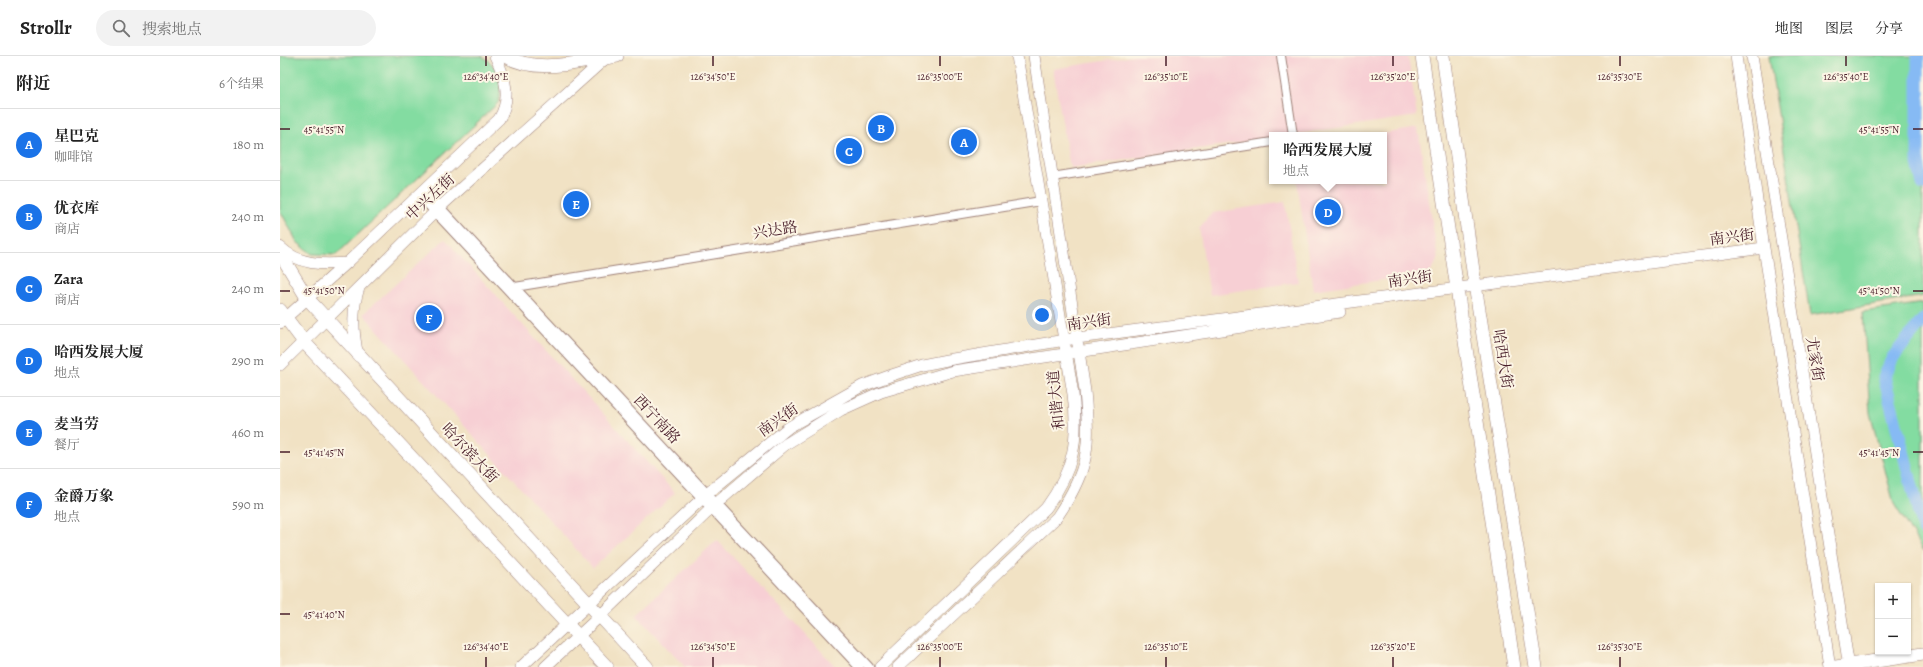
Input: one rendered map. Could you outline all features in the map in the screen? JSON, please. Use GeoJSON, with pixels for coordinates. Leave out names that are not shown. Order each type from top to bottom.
{"type":"FeatureCollection","features":[{"type":"Feature","properties":{"kind":"main road","name":"中兴左街"},"geometry":{"type":"LineString","coordinates":[[282,317],[307,298],[347,263],[499,119],[504,111],[506,94],[505,80],[495,56]]}},
{"type":"Feature","properties":{"kind":"main road"},"geometry":{"type":"LineString","coordinates":[[506,56],[522,62],[555,66],[612,57]]}},
{"type":"Feature","properties":{"kind":"main road","name":"和谐大道"},"geometry":{"type":"LineString","coordinates":[[880,667],[1046,508],[1061,485],[1073,454],[1075,412],[1017,56]]}},
{"type":"Feature","properties":{"kind":"main road","name":"和谐大道"},"geometry":{"type":"LineString","coordinates":[[898,667],[1057,517],[1072,494],[1083,468],[1088,442],[1085,391],[1034,56]]}},
{"type":"Feature","properties":{"kind":"main road"},"geometry":{"type":"LineString","coordinates":[[1422,56],[1514,667]]}},
{"type":"Feature","properties":{"kind":"main road","name":"哈西大街"},"geometry":{"type":"LineString","coordinates":[[1443,56],[1476,288],[1537,666]]}},
{"type":"Feature","properties":{"kind":"main road"},"geometry":{"type":"LineString","coordinates":[[1736,56],[1764,251],[1830,667]]}},
{"type":"Feature","properties":{"kind":"main road","name":"尤家街"},"geometry":{"type":"LineString","coordinates":[[1752,56],[1849,666]]}},
{"type":"Feature","properties":{"kind":"main road","name":"中兴左街"},"geometry":{"type":"LineString","coordinates":[[280,365],[327,321],[359,287],[438,210],[612,57]]}},
{"type":"Feature","properties":{"kind":"main road"},"geometry":{"type":"LineString","coordinates":[[280,247],[293,257],[310,263],[347,263]]}},
{"type":"Feature","properties":{"kind":"main road","name":"南兴街"},"geometry":{"type":"LineString","coordinates":[[545,667],[600,616],[714,505],[796,436],[841,410],[881,392],[953,371],[1066,355],[1476,288],[1764,251]]}},
{"type":"Feature","properties":{"kind":"main road","name":"哈尔滨大街"},"geometry":{"type":"LineString","coordinates":[[280,253],[307,298],[358,356],[647,667]]}},
{"type":"Feature","properties":{"kind":"main road"},"geometry":{"type":"LineString","coordinates":[[358,356],[353,311],[359,287]]}},
{"type":"Feature","properties":{"kind":"main road","name":"南兴街"},"geometry":{"type":"LineString","coordinates":[[522,667],[705,496],[788,427],[862,386],[922,365],[1064,340],[1458,291]]}},
{"type":"Feature","properties":{"kind":"main road"},"geometry":{"type":"LineString","coordinates":[[282,317],[607,667]]}},
{"type":"Feature","properties":{"kind":"main road"},"geometry":{"type":"LineString","coordinates":[[1510,667],[1511,648]]}},
{"type":"Feature","properties":{"kind":"main road"},"geometry":{"type":"LineString","coordinates":[[1836,667],[1923,654]]}},
{"type":"Feature","properties":{"kind":"street"},"geometry":{"type":"LineString","coordinates":[[1281,56],[1293,132]]}},
{"type":"Feature","properties":{"kind":"street"},"geometry":{"type":"LineString","coordinates":[[1052,177],[1269,142]]}},
{"type":"Feature","properties":{"kind":"street","name":"西宁南路"},"geometry":{"type":"LineString","coordinates":[[421,193],[515,287],[705,496]]}},
{"type":"Feature","properties":{"kind":"street","name":"兴达路"},"geometry":{"type":"LineString","coordinates":[[515,287],[1041,201]]}},
{"type":"Feature","properties":{"kind":"street","name":"西宁南路"},"geometry":{"type":"LineString","coordinates":[[438,210],[705,496],[869,667]]}},
{"type":"Feature","properties":{"kind":"street","name":"西宁南路"},"geometry":{"type":"LineString","coordinates":[[714,505],[859,667]]}},
{"type":"Feature","properties":{"kind":"shaded area"},"geometry":{"type":"Polygon","coordinates":[[[1134,56],[1408,56],[1417,116],[1310,132],[1269,132],[1269,138],[1070,168],[1053,69],[1134,56]]]}},
{"type":"Feature","properties":{"kind":"shaded area"},"geometry":{"type":"Polygon","coordinates":[[[1418,128],[1438,260],[1430,273],[1313,290],[1297,184],[1387,184],[1387,133],[1418,128]]]}},
{"type":"Feature","properties":{"kind":"shaded area"},"geometry":{"type":"Polygon","coordinates":[[[1285,202],[1298,282],[1210,295],[1199,228],[1212,213],[1285,202]]]}},
{"type":"Feature","properties":{"kind":"shaded area"},"geometry":{"type":"Polygon","coordinates":[[[445,239],[675,493],[593,568],[363,314],[445,239]]]}},
{"type":"Feature","properties":{"kind":"shaded area"},"geometry":{"type":"Polygon","coordinates":[[[717,540],[836,667],[685,667],[636,615],[717,540]]]}},
{"type":"Feature","properties":{"kind":"green space"},"geometry":{"type":"Polygon","coordinates":[[[280,56],[482,56],[493,65],[497,71],[500,82],[500,95],[498,103],[336,255],[312,254],[297,242],[280,210],[280,56]]]}},
{"type":"Feature","properties":{"kind":"green space"},"geometry":{"type":"Polygon","coordinates":[[[1769,56],[1923,56],[1923,296],[1810,315],[1769,56]]]}},
{"type":"Feature","properties":{"kind":"green space"},"geometry":{"type":"Polygon","coordinates":[[[1923,303],[1923,551],[1894,504],[1870,413],[1863,312],[1923,303]]]}},
{"type":"Feature","properties":{"kind":"waterway"},"geometry":{"type":"LineString","coordinates":[[1918,56],[1918,163],[1923,184]]}},
{"type":"Feature","properties":{"kind":"waterway"},"geometry":{"type":"LineString","coordinates":[[1923,320],[1893,357],[1884,377],[1923,529]]}},
{"type":"Feature","properties":{"kind":"place","name":"优衣库"},"geometry":{"type":"Point","coordinates":[881,128]}},
{"type":"Feature","properties":{"kind":"place","name":"星巴克"},"geometry":{"type":"Point","coordinates":[964,142]}},
{"type":"Feature","properties":{"kind":"place","name":"Zara"},"geometry":{"type":"Point","coordinates":[849,151]}},
{"type":"Feature","properties":{"kind":"place","name":"麦当劳"},"geometry":{"type":"Point","coordinates":[576,204]}},
{"type":"Feature","properties":{"kind":"place","name":"哈西发展大厦"},"geometry":{"type":"Point","coordinates":[1328,212]}},
{"type":"Feature","properties":{"kind":"place","name":"金爵万象"},"geometry":{"type":"Point","coordinates":[429,318]}}]}
